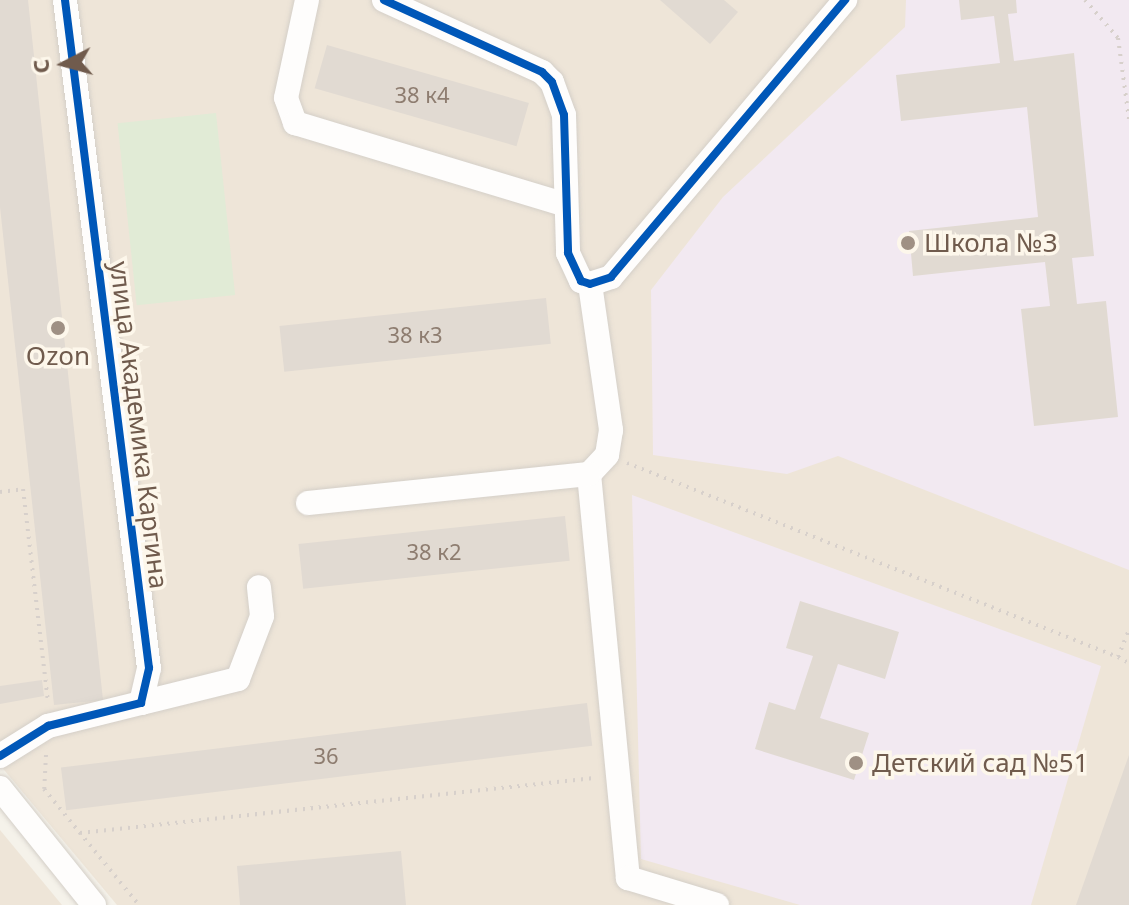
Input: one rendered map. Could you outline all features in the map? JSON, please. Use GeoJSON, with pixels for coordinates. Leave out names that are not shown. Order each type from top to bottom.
{"type":"FeatureCollection","features":[{"type":"Feature","properties":{"kind":"street","name":"улица Академика Каргина"},"geometry":{"type":"LineString","coordinates":[[65,0],[149,668],[141,703]]}},
{"type":"Feature","properties":{"kind":"street"},"geometry":{"type":"LineString","coordinates":[[307,0],[286,98],[295,123],[563,204]]}},
{"type":"Feature","properties":{"kind":"street"},"geometry":{"type":"LineString","coordinates":[[384,0],[542,72],[552,82],[564,115],[563,204],[568,253],[581,281],[590,284],[611,277],[845,0]]}},
{"type":"Feature","properties":{"kind":"street"},"geometry":{"type":"LineString","coordinates":[[308,503],[589,474],[607,455],[611,430],[590,284]]}},
{"type":"Feature","properties":{"kind":"street"},"geometry":{"type":"LineString","coordinates":[[589,474],[628,878],[717,905]]}},
{"type":"Feature","properties":{"kind":"street"},"geometry":{"type":"LineString","coordinates":[[0,756],[48,726],[238,679],[262,616],[259,587]]}},
{"type":"Feature","properties":{"kind":"street"},"geometry":{"type":"LineString","coordinates":[[0,788],[94,905]]}},
{"type":"Feature","properties":{"kind":"path"},"geometry":{"type":"LineString","coordinates":[[1085,0],[1118,38],[1129,119]]}},
{"type":"Feature","properties":{"kind":"path"},"geometry":{"type":"LineString","coordinates":[[607,455],[1129,663]]}},
{"type":"Feature","properties":{"kind":"path"},"geometry":{"type":"LineString","coordinates":[[0,492],[23,489]]}},
{"type":"Feature","properties":{"kind":"path"},"geometry":{"type":"LineString","coordinates":[[1118,657],[1129,630]]}},
{"type":"Feature","properties":{"kind":"path"},"geometry":{"type":"LineString","coordinates":[[80,833],[618,775]]}},
{"type":"Feature","properties":{"kind":"shaded area"},"geometry":{"type":"Polygon","coordinates":[[[0,0],[1129,0],[1129,905],[117,905],[0,765],[0,0]]]}},
{"type":"Feature","properties":{"kind":"shaded area","name":"Школа №3"},"geometry":{"type":"Polygon","coordinates":[[[906,0],[1129,0],[1129,570],[838,456],[787,474],[653,455],[651,290],[723,197],[905,27],[906,0]]]}},
{"type":"Feature","properties":{"kind":"shaded area","name":"Детский сад №51"},"geometry":{"type":"Polygon","coordinates":[[[632,495],[1101,666],[1031,905],[800,905],[641,859],[632,495]]]}},
{"type":"Feature","properties":{"kind":"shaded area"},"geometry":{"type":"Polygon","coordinates":[[[0,830],[62,905],[0,905],[0,830]]]}},
{"type":"Feature","properties":{"kind":"green space"},"geometry":{"type":"Polygon","coordinates":[[[216,113],[235,295],[137,305],[118,123],[216,113]]]}},
{"type":"Feature","properties":{"kind":"building"},"geometry":{"type":"Polygon","coordinates":[[[0,0],[28,0],[103,700],[54,705],[0,207],[0,0]]]}},
{"type":"Feature","properties":{"kind":"building"},"geometry":{"type":"Polygon","coordinates":[[[660,0],[724,0],[738,12],[710,44],[660,0]]]}},
{"type":"Feature","properties":{"kind":"building"},"geometry":{"type":"Polygon","coordinates":[[[959,0],[1016,0],[1017,13],[1008,14],[1014,61],[1074,53],[1094,256],[1072,258],[1077,304],[1106,301],[1118,417],[1034,426],[1021,309],[1050,306],[1045,262],[913,276],[909,231],[1038,217],[1027,107],[901,121],[896,75],[1000,63],[994,16],[961,20],[959,0]]]}},
{"type":"Feature","properties":{"kind":"building"},"geometry":{"type":"Polygon","coordinates":[[[327,45],[529,103],[516,146],[315,88],[327,45]]]}},
{"type":"Feature","properties":{"kind":"building"},"geometry":{"type":"Polygon","coordinates":[[[546,298],[551,344],[284,372],[279,326],[546,298]]]}},
{"type":"Feature","properties":{"kind":"building"},"geometry":{"type":"Polygon","coordinates":[[[565,516],[570,561],[303,589],[298,544],[565,516]]]}},
{"type":"Feature","properties":{"kind":"building"},"geometry":{"type":"Polygon","coordinates":[[[800,601],[899,632],[885,679],[838,664],[820,718],[869,733],[854,780],[755,749],[769,702],[795,710],[813,656],[786,648],[800,601]]]}},
{"type":"Feature","properties":{"kind":"building"},"geometry":{"type":"Polygon","coordinates":[[[42,680],[44,696],[0,704],[0,686],[42,680]]]}},
{"type":"Feature","properties":{"kind":"building"},"geometry":{"type":"Polygon","coordinates":[[[587,703],[592,746],[66,810],[61,768],[587,703]]]}},
{"type":"Feature","properties":{"kind":"building"},"geometry":{"type":"Polygon","coordinates":[[[1129,755],[1129,905],[1076,905],[1129,755]]]}},
{"type":"Feature","properties":{"kind":"building"},"geometry":{"type":"Polygon","coordinates":[[[401,851],[406,905],[240,905],[237,866],[401,851]]]}},
{"type":"Feature","properties":{"kind":"cycle path"},"geometry":{"type":"LineString","coordinates":[[0,756],[48,726],[141,703],[149,668],[65,0]]}},
{"type":"Feature","properties":{"kind":"cycle path"},"geometry":{"type":"LineString","coordinates":[[384,0],[542,72],[552,82],[564,115],[568,253],[581,281],[590,284],[611,277],[845,0]]}},
{"type":"Feature","properties":{"kind":"place","name":"Школа №3"},"geometry":{"type":"Point","coordinates":[908,243]}},
{"type":"Feature","properties":{"kind":"place","name":"Ozon"},"geometry":{"type":"Point","coordinates":[58,328]}},
{"type":"Feature","properties":{"kind":"place","name":"Детский сад №51"},"geometry":{"type":"Point","coordinates":[856,763]}}]}
